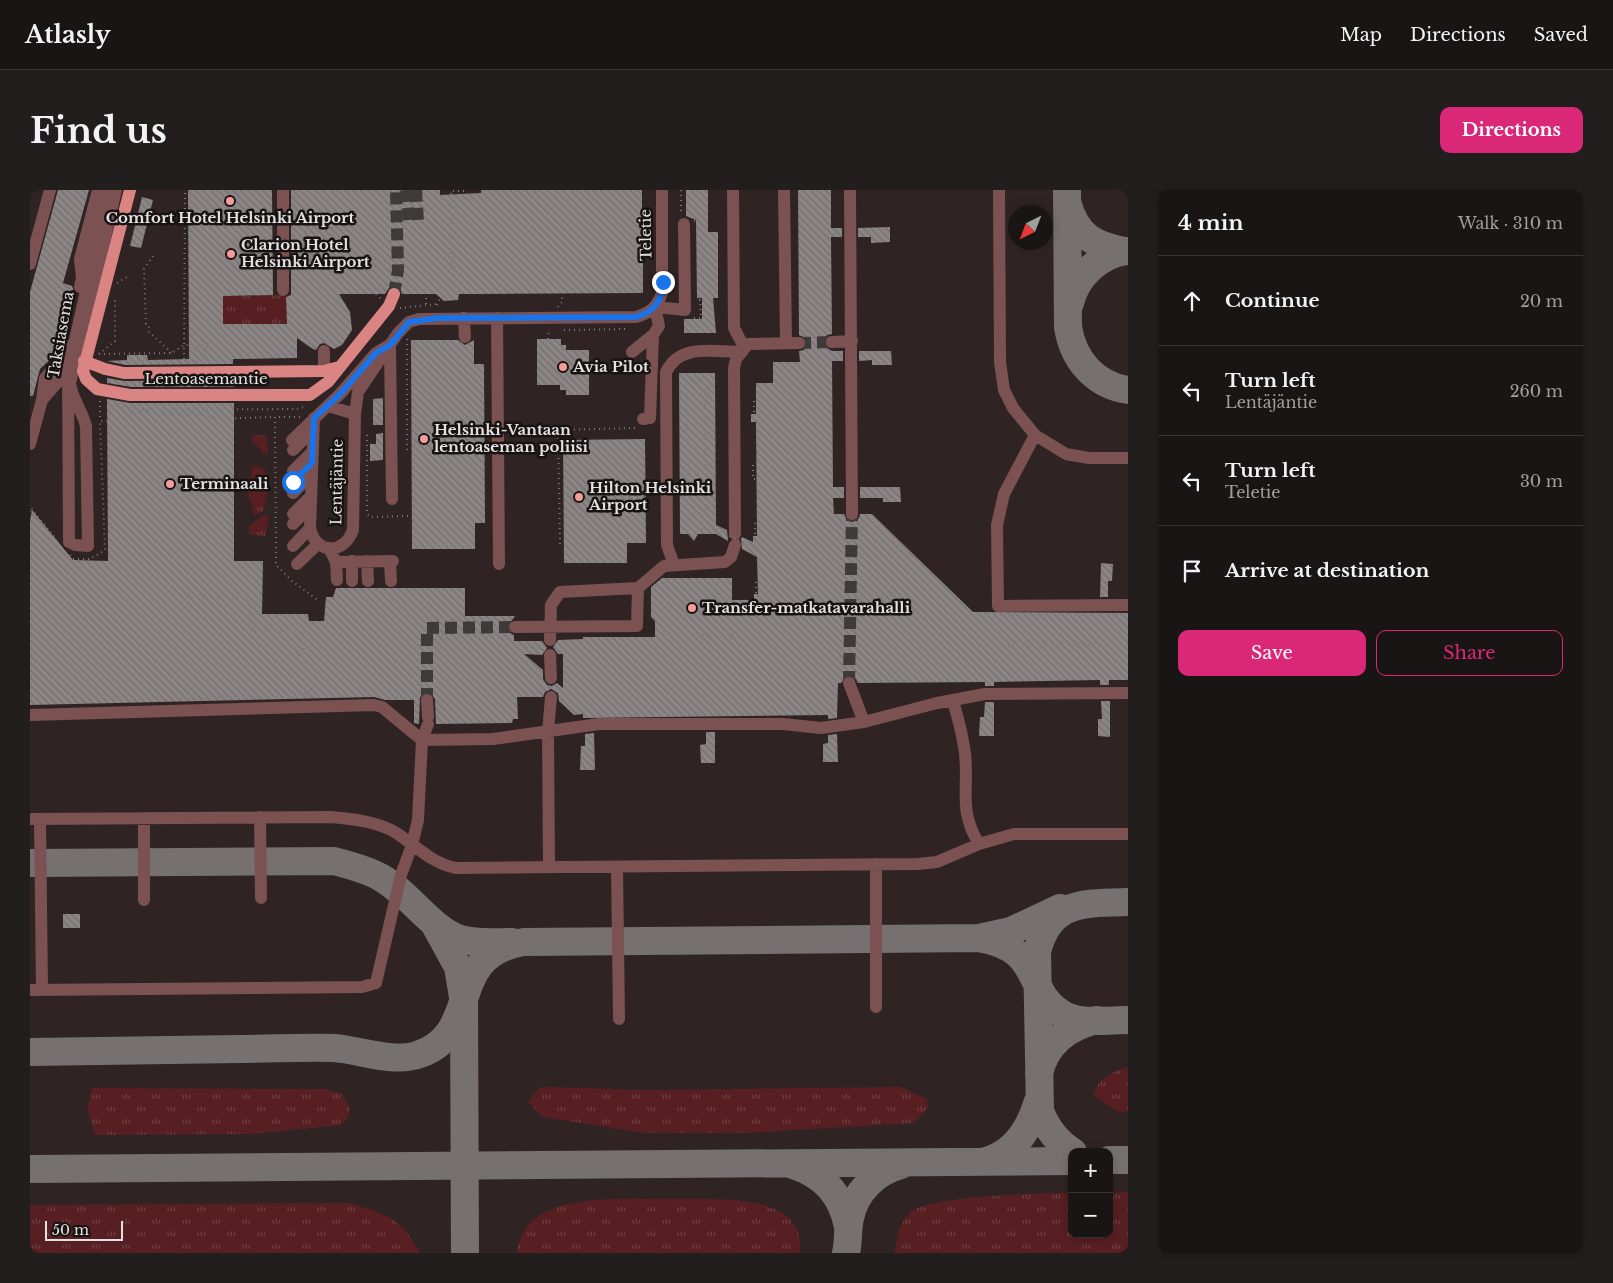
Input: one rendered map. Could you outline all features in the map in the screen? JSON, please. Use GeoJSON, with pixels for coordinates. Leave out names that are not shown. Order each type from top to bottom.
{"type":"FeatureCollection","features":[{"type":"Feature","properties":{"kind":"main road","name":"Lentoasemantie"},"geometry":{"type":"LineString","coordinates":[[130,190],[84,360],[83,376],[97,388],[130,395],[310,395],[326,376],[339,367],[389,306],[390,299]]}},
{"type":"Feature","properties":{"kind":"main road","name":"Lentoasemantie"},"geometry":{"type":"LineString","coordinates":[[84,360],[105,369],[124,373],[326,376]]}},
{"type":"Feature","properties":{"kind":"street"},"geometry":{"type":"LineString","coordinates":[[30,264],[50,190]]}},
{"type":"Feature","properties":{"kind":"street"},"geometry":{"type":"LineString","coordinates":[[30,444],[42,400],[45,378],[64,358],[82,278],[80,258],[98,190]]}},
{"type":"Feature","properties":{"kind":"street","name":"Taksiasema"},"geometry":{"type":"LineString","coordinates":[[77,488],[71,395],[72,372],[89,293],[88,262],[105,190]]}},
{"type":"Feature","properties":{"kind":"street","name":"Taksiasema"},"geometry":{"type":"LineString","coordinates":[[71,395],[85,423],[77,488],[69,542],[78,546],[88,546],[77,488],[68,371],[116,190]]}},
{"type":"Feature","properties":{"kind":"street"},"geometry":{"type":"LineString","coordinates":[[283,190],[283,290]]}},
{"type":"Feature","properties":{"kind":"street","name":"Teletie"},"geometry":{"type":"LineString","coordinates":[[655,307],[662,293],[663,282],[662,190]]}},
{"type":"Feature","properties":{"kind":"street"},"geometry":{"type":"LineString","coordinates":[[550,634],[551,605],[560,592],[638,588],[664,566],[726,562],[731,557],[735,539],[734,368],[742,349],[734,328],[733,190]]}},
{"type":"Feature","properties":{"kind":"street"},"geometry":{"type":"LineString","coordinates":[[784,190],[786,343]]}},
{"type":"Feature","properties":{"kind":"street"},"geometry":{"type":"LineString","coordinates":[[850,190],[852,514]]}},
{"type":"Feature","properties":{"kind":"street"},"geometry":{"type":"LineString","coordinates":[[999,190],[1000,362],[1004,390],[1013,408],[1035,435],[1066,454],[1089,458],[1128,458]]}},
{"type":"Feature","properties":{"kind":"street"},"geometry":{"type":"LineString","coordinates":[[632,352],[653,335],[659,326],[655,307],[685,310],[682,220]]}},
{"type":"Feature","properties":{"kind":"street","name":"Lentäjäntie"},"geometry":{"type":"LineString","coordinates":[[390,345],[376,353],[328,406],[313,489],[344,545],[349,540],[353,530],[355,414],[362,385],[409,322],[419,319],[464,318],[636,317],[649,312],[655,307]]}},
{"type":"Feature","properties":{"kind":"street"},"geometry":{"type":"LineString","coordinates":[[464,318],[465,337]]}},
{"type":"Feature","properties":{"kind":"street"},"geometry":{"type":"LineString","coordinates":[[498,318],[499,564]]}},
{"type":"Feature","properties":{"kind":"street"},"geometry":{"type":"LineString","coordinates":[[642,423],[650,418],[653,335]]}},
{"type":"Feature","properties":{"kind":"street"},"geometry":{"type":"LineString","coordinates":[[832,342],[852,341]]}},
{"type":"Feature","properties":{"kind":"street"},"geometry":{"type":"LineString","coordinates":[[674,564],[667,545],[666,372],[674,359],[689,352],[799,343]]}},
{"type":"Feature","properties":{"kind":"street"},"geometry":{"type":"LineString","coordinates":[[390,345],[392,499]]}},
{"type":"Feature","properties":{"kind":"street"},"geometry":{"type":"LineString","coordinates":[[324,351],[326,376]]}},
{"type":"Feature","properties":{"kind":"street"},"geometry":{"type":"LineString","coordinates":[[328,406],[355,414]]}},
{"type":"Feature","properties":{"kind":"street","name":"Taksiasema"},"geometry":{"type":"LineString","coordinates":[[77,488],[78,407]]}},
{"type":"Feature","properties":{"kind":"street"},"geometry":{"type":"LineString","coordinates":[[1035,435],[1004,494],[997,525],[998,606],[1128,605]]}},
{"type":"Feature","properties":{"kind":"street"},"geometry":{"type":"LineString","coordinates":[[293,503],[313,489]]}},
{"type":"Feature","properties":{"kind":"street"},"geometry":{"type":"LineString","coordinates":[[293,503],[313,489]]}},
{"type":"Feature","properties":{"kind":"street"},"geometry":{"type":"LineString","coordinates":[[293,503],[313,489]]}},
{"type":"Feature","properties":{"kind":"street"},"geometry":{"type":"LineString","coordinates":[[293,503],[313,489]]}},
{"type":"Feature","properties":{"kind":"street"},"geometry":{"type":"LineString","coordinates":[[293,503],[313,489]]}},
{"type":"Feature","properties":{"kind":"street"},"geometry":{"type":"LineString","coordinates":[[293,503],[313,489]]}},
{"type":"Feature","properties":{"kind":"street"},"geometry":{"type":"LineString","coordinates":[[293,503],[313,489]]}},
{"type":"Feature","properties":{"kind":"street"},"geometry":{"type":"LineString","coordinates":[[313,489],[367,561],[364,580]]}},
{"type":"Feature","properties":{"kind":"street"},"geometry":{"type":"LineString","coordinates":[[364,580],[367,561]]}},
{"type":"Feature","properties":{"kind":"street"},"geometry":{"type":"LineString","coordinates":[[364,580],[367,561]]}},
{"type":"Feature","properties":{"kind":"street"},"geometry":{"type":"LineString","coordinates":[[515,627],[550,634],[637,626],[638,588]]}},
{"type":"Feature","properties":{"kind":"street"},"geometry":{"type":"LineString","coordinates":[[550,655],[551,678]]}},
{"type":"Feature","properties":{"kind":"street"},"geometry":{"type":"LineString","coordinates":[[849,683],[864,722]]}},
{"type":"Feature","properties":{"kind":"street"},"geometry":{"type":"LineString","coordinates":[[30,714],[374,705],[387,711],[422,740],[493,739],[599,724],[783,724],[821,728],[864,722],[985,694],[1128,693]]}},
{"type":"Feature","properties":{"kind":"street"},"geometry":{"type":"LineString","coordinates":[[549,867],[548,732],[551,696]]}},
{"type":"Feature","properties":{"kind":"street"},"geometry":{"type":"LineString","coordinates":[[428,700],[428,720],[422,740],[418,820],[412,845],[401,875],[379,977],[376,983],[370,986],[36,990],[35,819],[331,816],[358,820],[391,830],[412,845],[432,859],[456,868],[937,862],[979,844],[1014,834],[1128,834]]}},
{"type":"Feature","properties":{"kind":"street"},"geometry":{"type":"LineString","coordinates":[[953,701],[965,755],[968,824],[979,844]]}},
{"type":"Feature","properties":{"kind":"street"},"geometry":{"type":"LineString","coordinates":[[260,817],[261,898]]}},
{"type":"Feature","properties":{"kind":"street"},"geometry":{"type":"LineString","coordinates":[[144,818],[144,900]]}},
{"type":"Feature","properties":{"kind":"street"},"geometry":{"type":"LineString","coordinates":[[876,864],[876,1007]]}},
{"type":"Feature","properties":{"kind":"street"},"geometry":{"type":"LineString","coordinates":[[617,867],[619,1019]]}},
{"type":"Feature","properties":{"kind":"path"},"geometry":{"type":"LineString","coordinates":[[184,359],[185,190]]}},
{"type":"Feature","properties":{"kind":"path"},"geometry":{"type":"LineString","coordinates":[[681,190],[682,220]]}},
{"type":"Feature","properties":{"kind":"path"},"geometry":{"type":"LineString","coordinates":[[459,281],[451,281],[452,191],[467,191]]}},
{"type":"Feature","properties":{"kind":"path"},"geometry":{"type":"LineString","coordinates":[[153,256],[144,269],[146,324],[149,326],[149,332],[172,353]]}},
{"type":"Feature","properties":{"kind":"path"},"geometry":{"type":"LineString","coordinates":[[115,284],[129,276]]}},
{"type":"Feature","properties":{"kind":"path"},"geometry":{"type":"LineString","coordinates":[[212,287],[220,287],[220,293],[213,293]]}},
{"type":"Feature","properties":{"kind":"path"},"geometry":{"type":"LineString","coordinates":[[99,354],[115,341],[115,294]]}},
{"type":"Feature","properties":{"kind":"path"},"geometry":{"type":"LineString","coordinates":[[376,294],[390,299]]}},
{"type":"Feature","properties":{"kind":"path"},"geometry":{"type":"LineString","coordinates":[[198,296],[198,364]]}},
{"type":"Feature","properties":{"kind":"path"},"geometry":{"type":"LineString","coordinates":[[426,296],[426,304]]}},
{"type":"Feature","properties":{"kind":"path"},"geometry":{"type":"LineString","coordinates":[[395,308],[437,304],[440,298]]}},
{"type":"Feature","properties":{"kind":"path"},"geometry":{"type":"LineString","coordinates":[[548,339],[549,329]]}},
{"type":"Feature","properties":{"kind":"path"},"geometry":{"type":"LineString","coordinates":[[407,339],[407,454]]}},
{"type":"Feature","properties":{"kind":"path"},"geometry":{"type":"LineString","coordinates":[[39,343],[54,347]]}},
{"type":"Feature","properties":{"kind":"path"},"geometry":{"type":"LineString","coordinates":[[688,382],[706,382],[706,513],[688,513],[688,382]]}},
{"type":"Feature","properties":{"kind":"path"},"geometry":{"type":"LineString","coordinates":[[754,401],[754,416],[756,416]]}},
{"type":"Feature","properties":{"kind":"path"},"geometry":{"type":"LineString","coordinates":[[234,419],[275,417]]}},
{"type":"Feature","properties":{"kind":"path"},"geometry":{"type":"LineString","coordinates":[[560,544],[558,430],[642,423]]}},
{"type":"Feature","properties":{"kind":"path"},"geometry":{"type":"LineString","coordinates":[[367,428],[367,514],[371,516],[408,516]]}},
{"type":"Feature","properties":{"kind":"path"},"geometry":{"type":"LineString","coordinates":[[753,465],[753,479],[757,479]]}},
{"type":"Feature","properties":{"kind":"path"},"geometry":{"type":"LineString","coordinates":[[755,523],[755,538],[757,538]]}},
{"type":"Feature","properties":{"kind":"path"},"geometry":{"type":"LineString","coordinates":[[697,529],[716,529],[763,551]]}},
{"type":"Feature","properties":{"kind":"path"},"geometry":{"type":"LineString","coordinates":[[276,565],[292,581],[320,602]]}},
{"type":"Feature","properties":{"kind":"path"},"geometry":{"type":"LineString","coordinates":[[756,582],[758,596]]}},
{"type":"Feature","properties":{"kind":"path"},"geometry":{"type":"LineString","coordinates":[[182,598],[253,598],[254,632],[304,632],[304,702]]}},
{"type":"Feature","properties":{"kind":"path"},"geometry":{"type":"LineString","coordinates":[[664,631],[664,635],[678,635]]}},
{"type":"Feature","properties":{"kind":"path"},"geometry":{"type":"LineString","coordinates":[[698,634],[712,634]]}},
{"type":"Feature","properties":{"kind":"path"},"geometry":{"type":"LineString","coordinates":[[722,634],[738,634],[738,636]]}},
{"type":"Feature","properties":{"kind":"path"},"geometry":{"type":"LineString","coordinates":[[1008,646],[1097,645]]}},
{"type":"Feature","properties":{"kind":"path"},"geometry":{"type":"LineString","coordinates":[[1122,645],[1128,645]]}},
{"type":"Feature","properties":{"kind":"path"},"geometry":{"type":"LineString","coordinates":[[293,694],[304,694]]}},
{"type":"Feature","properties":{"kind":"shaded area"},"geometry":{"type":"Polygon","coordinates":[[[30,190],[1128,190],[1128,1253],[30,1253],[30,190]]]}},
{"type":"Feature","properties":{"kind":"green space"},"geometry":{"type":"Polygon","coordinates":[[[286,295],[287,324],[223,324],[223,296],[286,295]]]}},
{"type":"Feature","properties":{"kind":"green space"},"geometry":{"type":"Polygon","coordinates":[[[253,434],[266,436],[267,456],[252,441],[253,434]]]}},
{"type":"Feature","properties":{"kind":"green space"},"geometry":{"type":"Polygon","coordinates":[[[253,465],[265,469],[269,484],[263,512],[254,515],[248,491],[253,465]]]}},
{"type":"Feature","properties":{"kind":"green space"},"geometry":{"type":"Polygon","coordinates":[[[265,514],[269,519],[265,536],[249,534],[249,526],[265,514]]]}},
{"type":"Feature","properties":{"kind":"green space"},"geometry":{"type":"Polygon","coordinates":[[[1128,1067],[1128,1113],[1117,1111],[1094,1096],[1095,1090],[1102,1080],[1128,1067]]]}},
{"type":"Feature","properties":{"kind":"green space"},"geometry":{"type":"Polygon","coordinates":[[[901,1087],[927,1099],[928,1108],[914,1123],[746,1133],[644,1133],[542,1117],[528,1102],[539,1088],[644,1090],[901,1087]]]}},
{"type":"Feature","properties":{"kind":"green space"},"geometry":{"type":"Polygon","coordinates":[[[92,1088],[327,1089],[342,1094],[350,1108],[348,1118],[341,1125],[251,1134],[95,1135],[87,1108],[92,1088]]]}},
{"type":"Feature","properties":{"kind":"green space"},"geometry":{"type":"Polygon","coordinates":[[[1128,1192],[1128,1253],[894,1253],[899,1230],[904,1220],[912,1211],[923,1206],[941,1202],[988,1196],[1068,1193],[1068,1238],[1113,1238],[1113,1193],[1128,1192]]]}},
{"type":"Feature","properties":{"kind":"green space"},"geometry":{"type":"Polygon","coordinates":[[[622,1199],[736,1200],[775,1209],[790,1219],[798,1233],[799,1253],[516,1253],[528,1225],[545,1212],[561,1206],[581,1202],[622,1199]]]}},
{"type":"Feature","properties":{"kind":"green space"},"geometry":{"type":"Polygon","coordinates":[[[349,1203],[383,1214],[399,1224],[420,1253],[30,1253],[30,1205],[349,1203]]]}},
{"type":"Feature","properties":{"kind":"building"},"geometry":{"type":"Polygon","coordinates":[[[58,190],[89,190],[63,283],[72,286],[75,294],[63,339],[57,353],[40,369],[33,396],[30,396],[30,292],[58,190]]]}},
{"type":"Feature","properties":{"kind":"building"},"geometry":{"type":"Polygon","coordinates":[[[188,190],[272,190],[273,295],[223,296],[223,324],[287,324],[286,297],[291,295],[291,190],[440,190],[440,195],[481,193],[481,190],[642,190],[642,227],[648,227],[648,257],[643,257],[643,293],[459,294],[458,300],[444,301],[436,294],[402,294],[400,289],[393,286],[385,294],[339,294],[350,312],[352,330],[342,345],[334,349],[324,343],[320,344],[316,350],[297,338],[297,358],[233,359],[233,364],[125,365],[107,361],[127,360],[127,355],[147,355],[148,360],[189,359],[188,190]]]}},
{"type":"Feature","properties":{"kind":"building"},"geometry":{"type":"Polygon","coordinates":[[[686,190],[708,190],[708,232],[718,232],[718,298],[713,298],[716,333],[684,333],[684,319],[702,319],[702,298],[697,298],[696,220],[686,216],[686,190]]]}},
{"type":"Feature","properties":{"kind":"building","name":"Terminaali"},"geometry":{"type":"Polygon","coordinates":[[[798,190],[831,190],[831,228],[842,228],[842,237],[831,237],[832,334],[827,335],[824,342],[825,347],[832,351],[843,351],[843,361],[832,361],[833,487],[844,487],[844,498],[833,498],[834,514],[844,514],[848,521],[853,522],[859,518],[860,514],[872,514],[973,612],[1128,613],[1128,680],[1109,680],[1109,685],[1100,685],[1100,680],[994,682],[994,686],[985,686],[985,682],[858,683],[854,676],[847,675],[841,683],[838,683],[837,718],[828,719],[828,715],[583,718],[583,714],[574,715],[559,701],[558,693],[551,689],[545,692],[543,697],[517,697],[518,719],[513,719],[512,723],[436,724],[435,699],[431,693],[427,692],[420,697],[419,724],[414,723],[414,700],[385,700],[374,697],[30,705],[30,521],[32,510],[73,560],[108,561],[107,399],[130,403],[234,403],[234,561],[263,561],[262,614],[308,614],[309,621],[324,621],[326,597],[333,597],[336,588],[465,588],[465,616],[515,616],[507,627],[508,632],[514,635],[514,641],[542,641],[547,648],[542,655],[524,654],[543,670],[543,679],[547,685],[552,686],[557,683],[563,688],[563,654],[558,654],[553,647],[558,640],[583,639],[583,637],[655,637],[655,621],[651,617],[651,587],[662,578],[732,578],[732,600],[754,600],[754,594],[758,594],[757,557],[742,549],[741,539],[742,537],[753,542],[753,536],[757,536],[756,422],[751,422],[751,414],[756,414],[756,383],[773,383],[773,362],[800,362],[799,351],[804,350],[807,343],[806,338],[799,335],[798,190]]]}},
{"type":"Feature","properties":{"kind":"building"},"geometry":{"type":"Polygon","coordinates":[[[142,197],[153,200],[141,248],[130,246],[142,197]]]}},
{"type":"Feature","properties":{"kind":"building"},"geometry":{"type":"Polygon","coordinates":[[[890,227],[890,242],[871,243],[871,237],[858,237],[858,228],[890,227]]]}},
{"type":"Feature","properties":{"kind":"building","name":"Avia Pilot"},"geometry":{"type":"Polygon","coordinates":[[[537,339],[561,339],[561,345],[566,345],[566,350],[589,350],[589,395],[566,395],[566,390],[560,390],[560,385],[537,385],[537,339]]]}},
{"type":"Feature","properties":{"kind":"building"},"geometry":{"type":"Polygon","coordinates":[[[411,340],[458,340],[465,345],[474,340],[474,364],[484,364],[485,523],[475,523],[475,549],[412,549],[411,340]]]}},
{"type":"Feature","properties":{"kind":"building"},"geometry":{"type":"Polygon","coordinates":[[[859,351],[891,351],[892,365],[872,365],[872,360],[859,361],[859,351]]]}},
{"type":"Feature","properties":{"kind":"building"},"geometry":{"type":"Polygon","coordinates":[[[679,373],[715,373],[716,525],[727,530],[728,541],[716,534],[698,534],[694,541],[688,534],[680,534],[679,373]]]}},
{"type":"Feature","properties":{"kind":"building"},"geometry":{"type":"Polygon","coordinates":[[[107,378],[124,381],[234,380],[234,387],[131,387],[107,383],[107,378]]]}},
{"type":"Feature","properties":{"kind":"building"},"geometry":{"type":"Polygon","coordinates":[[[383,398],[383,425],[373,425],[373,399],[383,398]]]}},
{"type":"Feature","properties":{"kind":"building"},"geometry":{"type":"Polygon","coordinates":[[[383,433],[383,460],[370,461],[370,444],[376,444],[376,434],[383,433]]]}},
{"type":"Feature","properties":{"kind":"building","name":"Hilton Helsinki Airport"},"geometry":{"type":"Polygon","coordinates":[[[645,439],[646,543],[627,543],[627,563],[564,563],[563,440],[645,439]]]}},
{"type":"Feature","properties":{"kind":"building"},"geometry":{"type":"Polygon","coordinates":[[[860,487],[900,487],[901,502],[883,502],[883,498],[860,498],[860,487]]]}},
{"type":"Feature","properties":{"kind":"building"},"geometry":{"type":"Polygon","coordinates":[[[1101,563],[1113,564],[1112,581],[1108,581],[1108,597],[1100,597],[1101,563]]]}},
{"type":"Feature","properties":{"kind":"building"},"geometry":{"type":"Polygon","coordinates":[[[1101,701],[1110,701],[1110,737],[1098,736],[1098,719],[1102,719],[1101,701]]]}},
{"type":"Feature","properties":{"kind":"building"},"geometry":{"type":"Polygon","coordinates":[[[985,702],[994,702],[994,736],[979,736],[980,717],[984,717],[985,702]]]}},
{"type":"Feature","properties":{"kind":"building"},"geometry":{"type":"Polygon","coordinates":[[[706,732],[715,732],[715,763],[701,763],[700,745],[706,744],[706,732]]]}},
{"type":"Feature","properties":{"kind":"building"},"geometry":{"type":"Polygon","coordinates":[[[594,733],[595,770],[580,770],[581,746],[585,746],[585,734],[594,733]]]}},
{"type":"Feature","properties":{"kind":"building"},"geometry":{"type":"Polygon","coordinates":[[[837,734],[838,762],[823,762],[823,744],[828,743],[828,735],[837,734]]]}},
{"type":"Feature","properties":{"kind":"building"},"geometry":{"type":"Polygon","coordinates":[[[63,914],[80,914],[80,928],[63,928],[63,914]]]}},
{"type":"Feature","properties":{"kind":"taxiway"},"geometry":{"type":"LineString","coordinates":[[1067,190],[1068,327],[1071,339],[1080,360],[1087,369],[1105,383],[1128,390]]}},
{"type":"Feature","properties":{"kind":"taxiway"},"geometry":{"type":"LineString","coordinates":[[1068,205],[1076,224],[1088,237],[1104,246],[1124,251]]}},
{"type":"Feature","properties":{"kind":"taxiway"},"geometry":{"type":"LineString","coordinates":[[1070,303],[1078,284],[1091,268],[1108,257],[1128,251]]}},
{"type":"Feature","properties":{"kind":"taxiway"},"geometry":{"type":"LineString","coordinates":[[30,863],[334,861],[363,869],[380,877],[400,891],[435,924],[455,937],[476,942],[512,942]]}},
{"type":"Feature","properties":{"kind":"taxiway"},"geometry":{"type":"LineString","coordinates":[[1068,1148],[1053,1134],[1040,1111],[1037,952],[1043,935],[1050,923],[1059,914],[1070,908],[1083,905],[1128,902]]}},
{"type":"Feature","properties":{"kind":"taxiway"},"geometry":{"type":"LineString","coordinates":[[979,938],[1011,931],[1060,908]]}},
{"type":"Feature","properties":{"kind":"taxiway"},"geometry":{"type":"LineString","coordinates":[[435,925],[458,967],[464,1003],[465,1253]]}},
{"type":"Feature","properties":{"kind":"taxiway"},"geometry":{"type":"LineString","coordinates":[[30,1052],[334,1048],[377,1056],[410,1057],[420,1054],[439,1043],[452,1029],[473,977],[483,961],[499,949],[524,942],[978,938],[1000,944],[1015,952],[1025,962],[1044,996],[1053,1007],[1066,1016],[1089,1021],[1128,1020]]}},
{"type":"Feature","properties":{"kind":"taxiway"},"geometry":{"type":"LineString","coordinates":[[1039,1074],[1047,1054],[1060,1038],[1077,1027],[1097,1020]]}},
{"type":"Feature","properties":{"kind":"taxiway"},"geometry":{"type":"LineString","coordinates":[[986,1161],[1005,1152],[1020,1138],[1031,1121],[1038,1101]]}},
{"type":"Feature","properties":{"kind":"taxiway"},"geometry":{"type":"LineString","coordinates":[[1113,1160],[1128,1160]]}},
{"type":"Feature","properties":{"kind":"taxiway"},"geometry":{"type":"LineString","coordinates":[[30,1169],[1068,1161]]}},
{"type":"Feature","properties":{"kind":"taxiway"},"geometry":{"type":"LineString","coordinates":[[793,1165],[814,1174],[830,1188],[841,1205],[848,1227]]}},
{"type":"Feature","properties":{"kind":"taxiway"},"geometry":{"type":"LineString","coordinates":[[846,1253],[849,1222],[856,1200],[875,1178],[901,1165]]}},
{"type":"Feature","properties":{"kind":"tunnel"},"geometry":{"type":"LineString","coordinates":[[394,294],[398,270],[396,190]]}},
{"type":"Feature","properties":{"kind":"tunnel"},"geometry":{"type":"LineString","coordinates":[[406,190],[409,221]]}},
{"type":"Feature","properties":{"kind":"tunnel"},"geometry":{"type":"LineString","coordinates":[[416,190],[418,221]]}},
{"type":"Feature","properties":{"kind":"tunnel"},"geometry":{"type":"LineString","coordinates":[[799,343],[832,342]]}},
{"type":"Feature","properties":{"kind":"tunnel"},"geometry":{"type":"LineString","coordinates":[[849,683],[852,514]]}},
{"type":"Feature","properties":{"kind":"tunnel"},"geometry":{"type":"LineString","coordinates":[[427,700],[427,628],[515,627]]}},
{"type":"Feature","properties":{"kind":"place","name":"Comfort Hotel Helsinki Airport"},"geometry":{"type":"Point","coordinates":[230,201]}},
{"type":"Feature","properties":{"kind":"place","name":"Clarion Hotel Helsinki Airport"},"geometry":{"type":"Point","coordinates":[231,254]}},
{"type":"Feature","properties":{"kind":"place","name":"Avia Pilot"},"geometry":{"type":"Point","coordinates":[563,367]}},
{"type":"Feature","properties":{"kind":"place","name":"Helsinki-Vantaan lentoaseman poliisi"},"geometry":{"type":"Point","coordinates":[424,439]}},
{"type":"Feature","properties":{"kind":"place","name":"Terminaali"},"geometry":{"type":"Point","coordinates":[170,484]}},
{"type":"Feature","properties":{"kind":"place","name":"Hilton Helsinki Airport"},"geometry":{"type":"Point","coordinates":[579,497]}},
{"type":"Feature","properties":{"kind":"place","name":"Transfer-matkatavarahalli"},"geometry":{"type":"Point","coordinates":[692,608]}},
{"type":"Feature","properties":{"kind":"route"},"geometry":{"type":"LineString","coordinates":[[293,482],[312,463],[314,418],[340,394],[376,353],[390,345],[409,322],[419,319],[438,318],[558,319],[636,317],[644,315],[655,307],[662,293],[663,282]]}}]}
